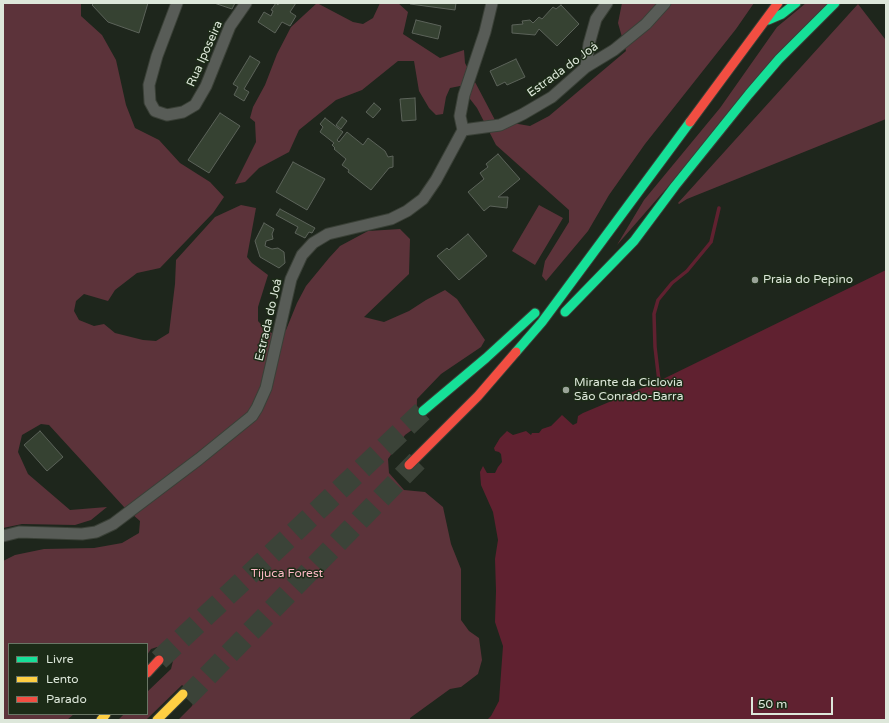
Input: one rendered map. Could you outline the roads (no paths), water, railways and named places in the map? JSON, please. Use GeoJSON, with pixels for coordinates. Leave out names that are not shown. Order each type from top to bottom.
{"type":"FeatureCollection","features":[{"type":"Feature","properties":{"kind":"highway"},"geometry":{"type":"LineString","coordinates":[[409,465],[478,396],[542,322],[573,283],[778,3]]}},
{"type":"Feature","properties":{"kind":"highway"},"geometry":{"type":"LineString","coordinates":[[764,22],[782,14],[796,3]]}},
{"type":"Feature","properties":{"kind":"highway"},"geometry":{"type":"LineString","coordinates":[[557,321],[634,241],[675,186],[749,94],[835,3]]}},
{"type":"Feature","properties":{"kind":"highway"},"geometry":{"type":"LineString","coordinates":[[549,297],[612,228]]}},
{"type":"Feature","properties":{"kind":"highway"},"geometry":{"type":"LineString","coordinates":[[423,411],[486,358],[540,307]]}},
{"type":"Feature","properties":{"kind":"highway"},"geometry":{"type":"LineString","coordinates":[[148,672],[159,660]]}},
{"type":"Feature","properties":{"kind":"highway"},"geometry":{"type":"LineString","coordinates":[[157,720],[184,696],[165,720]]}},
{"type":"Feature","properties":{"kind":"street","name":"Rua Iposeira"},"geometry":{"type":"LineString","coordinates":[[177,3],[156,56],[149,85],[150,102],[155,111],[166,115],[183,112],[195,105],[206,86],[217,55],[230,26],[246,3]]}},
{"type":"Feature","properties":{"kind":"street"},"geometry":{"type":"LineString","coordinates":[[463,130],[460,116],[464,95],[485,32],[492,3]]}},
{"type":"Feature","properties":{"kind":"street"},"geometry":{"type":"LineString","coordinates":[[586,67],[589,44],[596,19],[608,3]]}},
{"type":"Feature","properties":{"kind":"street","name":"Estrada do Joá"},"geometry":{"type":"LineString","coordinates":[[3,536],[19,532],[82,534],[96,532],[113,524],[200,459],[252,416],[257,408],[266,388],[291,279],[302,255],[313,243],[328,234],[391,219],[412,207],[423,198],[436,180],[463,130],[500,125],[523,114],[552,97],[586,67],[614,50],[636,33],[666,3]]}},
{"type":"Feature","properties":{"kind":"waterway"},"geometry":{"type":"LineString","coordinates":[[659,381],[655,347],[654,314],[658,300],[672,283],[687,271],[711,242],[719,208]]}},
{"type":"Feature","properties":{"kind":"tunnel"},"geometry":{"type":"LineString","coordinates":[[159,660],[423,411]]}},
{"type":"Feature","properties":{"kind":"tunnel"},"geometry":{"type":"LineString","coordinates":[[186,698],[424,454]]}},
{"type":"Feature","properties":{"kind":"place","name":"Praia do Pepino"},"geometry":{"type":"Point","coordinates":[755,280]}},
{"type":"Feature","properties":{"kind":"place","name":"Mirante da Ciclovia São Conrado-Barra"},"geometry":{"type":"Point","coordinates":[566,390]}},
{"type":"Feature","properties":{"kind":"park label","name":"Tijuca Forest"},"geometry":{"type":"Point","coordinates":[287,574]}}]}
